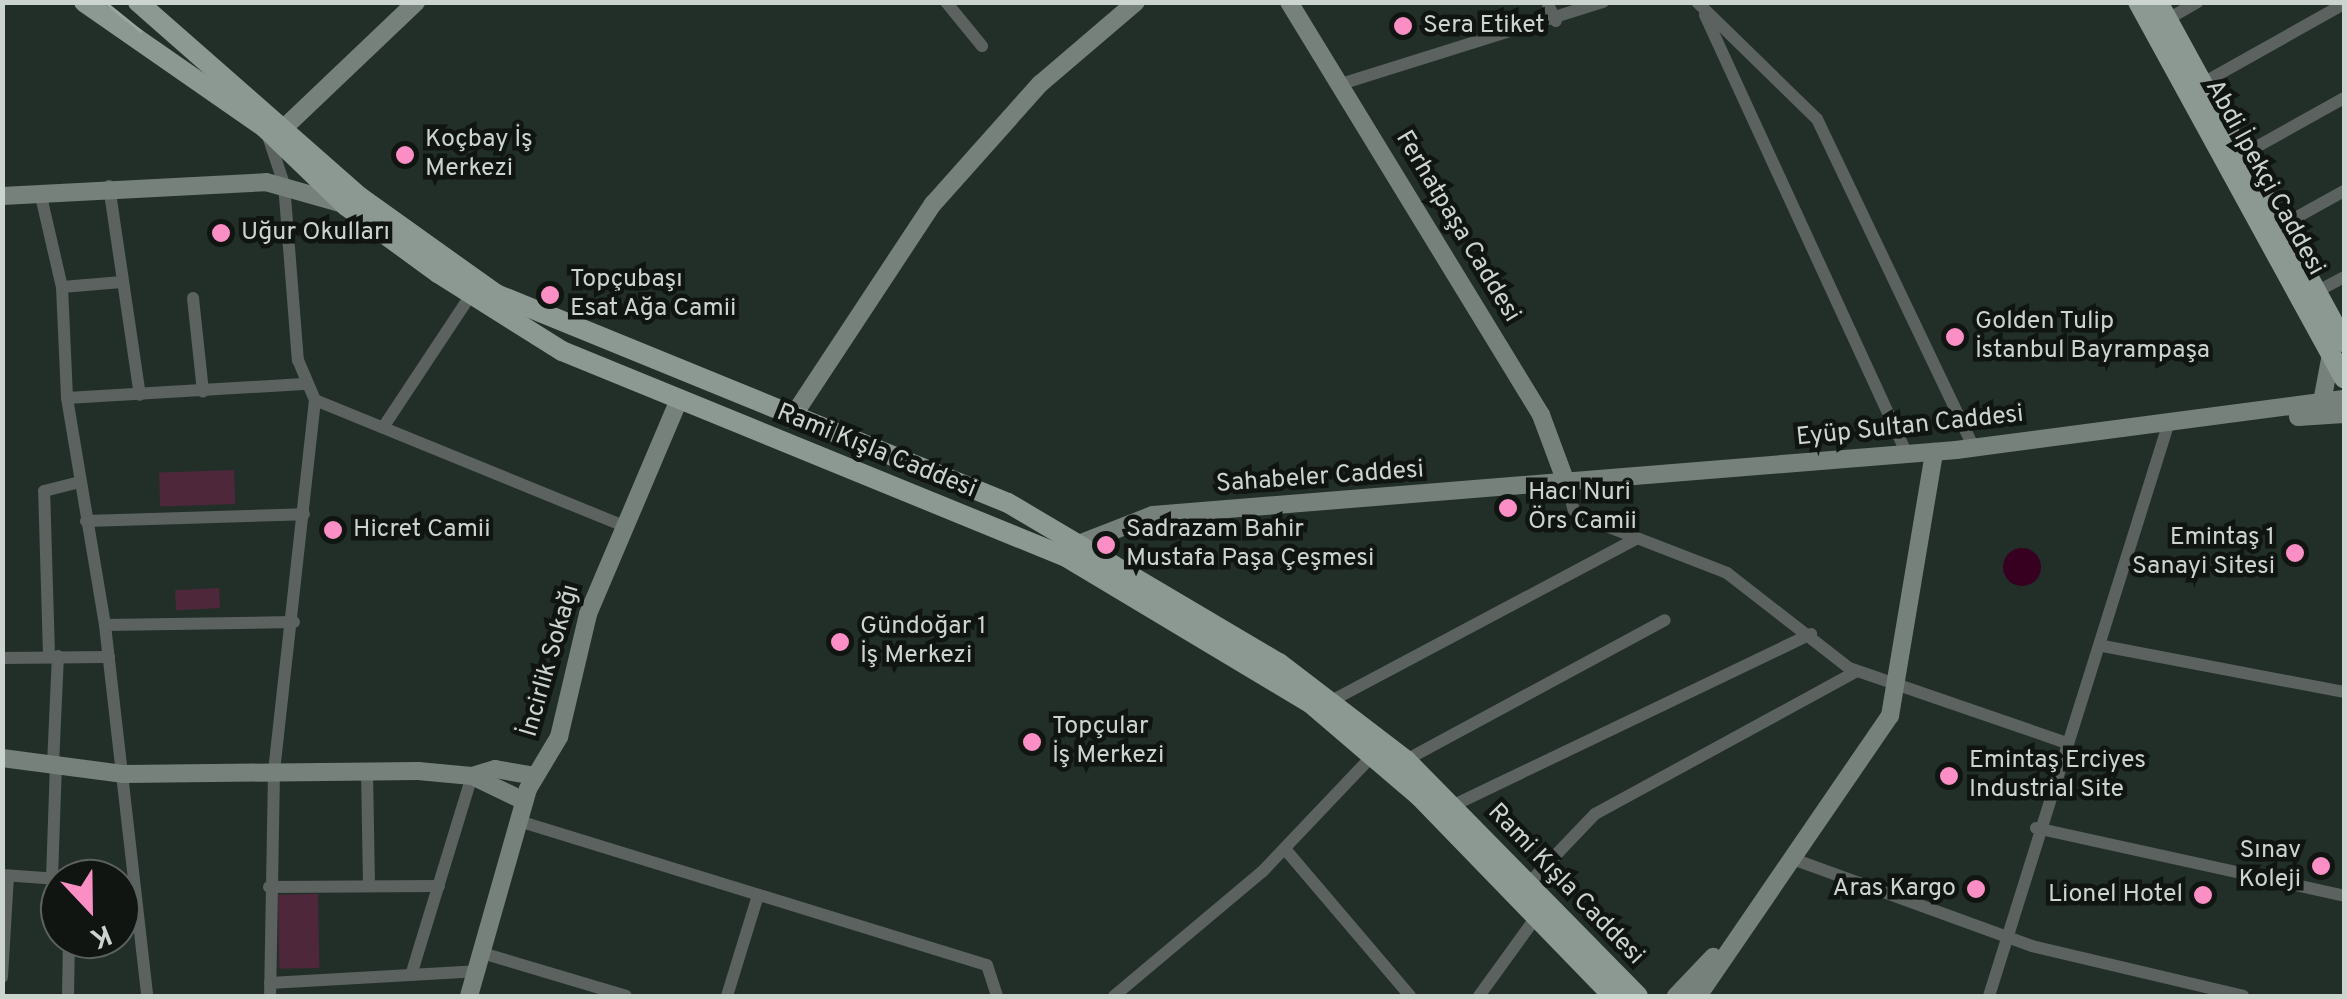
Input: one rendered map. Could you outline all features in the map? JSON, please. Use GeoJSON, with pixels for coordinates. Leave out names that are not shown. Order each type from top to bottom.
{"type":"FeatureCollection","features":[{"type":"Feature","properties":{"kind":"main road","name":"Rami Kışla Caddesi"},"geometry":{"type":"LineString","coordinates":[[84,2],[264,127],[346,206],[470,296],[568,354],[1089,568],[1310,703],[1374,754],[1613,996]]}},
{"type":"Feature","properties":{"kind":"main road","name":"Rami Kışla Caddesi"},"geometry":{"type":"LineString","coordinates":[[138,2],[286,126],[360,198],[496,294],[791,419],[873,448],[1084,542],[1333,700],[1454,805],[1638,996]]}},
{"type":"Feature","properties":{"kind":"main road","name":"Abdi İpekçi Caddesi"},"geometry":{"type":"LineString","coordinates":[[2138,2],[2338,348]]}},
{"type":"Feature","properties":{"kind":"main road","name":"Abdi İpekçi Caddesi"},"geometry":{"type":"LineString","coordinates":[[2163,11],[2316,292],[2338,348],[2344,378]]}},
{"type":"Feature","properties":{"kind":"main road"},"geometry":{"type":"LineString","coordinates":[[679,400],[704,383]]}},
{"type":"Feature","properties":{"kind":"main road"},"geometry":{"type":"LineString","coordinates":[[864,473],[873,448]]}},
{"type":"Feature","properties":{"kind":"main road"},"geometry":{"type":"LineString","coordinates":[[1084,542],[1089,568]]}},
{"type":"Feature","properties":{"kind":"street"},"geometry":{"type":"LineString","coordinates":[[286,126],[416,2]]}},
{"type":"Feature","properties":{"kind":"street"},"geometry":{"type":"LineString","coordinates":[[946,2],[982,46]]}},
{"type":"Feature","properties":{"kind":"street"},"geometry":{"type":"LineString","coordinates":[[791,419],[933,204],[1040,84],[1136,2]]}},
{"type":"Feature","properties":{"kind":"street","name":"Ferhatpaşa Caddesi"},"geometry":{"type":"LineString","coordinates":[[1289,2],[1550,429],[1567,484]]}},
{"type":"Feature","properties":{"kind":"street"},"geometry":{"type":"LineString","coordinates":[[1547,2],[1556,22]]}},
{"type":"Feature","properties":{"kind":"street"},"geometry":{"type":"LineString","coordinates":[[1340,84],[1556,22],[1603,2]]}},
{"type":"Feature","properties":{"kind":"street"},"geometry":{"type":"LineString","coordinates":[[2163,11],[2197,2]]}},
{"type":"Feature","properties":{"kind":"street"},"geometry":{"type":"LineString","coordinates":[[2203,83],[2344,4]]}},
{"type":"Feature","properties":{"kind":"street"},"geometry":{"type":"LineString","coordinates":[[1700,7],[1817,119],[1974,448]]}},
{"type":"Feature","properties":{"kind":"street"},"geometry":{"type":"LineString","coordinates":[[1700,7],[1908,455]]}},
{"type":"Feature","properties":{"kind":"street"},"geometry":{"type":"LineString","coordinates":[[2242,155],[2344,98]]}},
{"type":"Feature","properties":{"kind":"street"},"geometry":{"type":"LineString","coordinates":[[264,127],[284,184],[304,384],[315,400],[386,424],[621,525]]}},
{"type":"Feature","properties":{"kind":"street"},"geometry":{"type":"LineString","coordinates":[[2,196],[110,186],[284,184],[346,206]]}},
{"type":"Feature","properties":{"kind":"street"},"geometry":{"type":"LineString","coordinates":[[110,186],[140,394]]}},
{"type":"Feature","properties":{"kind":"street"},"geometry":{"type":"LineString","coordinates":[[2282,226],[2344,191]]}},
{"type":"Feature","properties":{"kind":"street"},"geometry":{"type":"LineString","coordinates":[[40,192],[62,288],[67,398],[105,625],[124,774],[126,859]]}},
{"type":"Feature","properties":{"kind":"street"},"geometry":{"type":"LineString","coordinates":[[2316,292],[2344,276]]}},
{"type":"Feature","properties":{"kind":"street"},"geometry":{"type":"LineString","coordinates":[[62,288],[122,282]]}},
{"type":"Feature","properties":{"kind":"street"},"geometry":{"type":"LineString","coordinates":[[386,424],[470,296]]}},
{"type":"Feature","properties":{"kind":"street"},"geometry":{"type":"LineString","coordinates":[[193,298],[203,391]]}},
{"type":"Feature","properties":{"kind":"street"},"geometry":{"type":"LineString","coordinates":[[2322,402],[2338,348]]}},
{"type":"Feature","properties":{"kind":"street"},"geometry":{"type":"LineString","coordinates":[[67,398],[304,384]]}},
{"type":"Feature","properties":{"kind":"street","name":"Eyüp Sultan Caddesi"},"geometry":{"type":"LineString","coordinates":[[1567,484],[1974,448],[2258,414],[2344,399]]}},
{"type":"Feature","properties":{"kind":"street"},"geometry":{"type":"LineString","coordinates":[[315,400],[294,622],[274,772],[270,990],[479,962],[626,996]]}},
{"type":"Feature","properties":{"kind":"street","name":"İncirlik Sokağı"},"geometry":{"type":"LineString","coordinates":[[469,996],[522,822],[524,800],[559,737],[621,525],[679,400]]}},
{"type":"Feature","properties":{"kind":"street","name":"Eyüp Sultan Caddesi"},"geometry":{"type":"LineString","coordinates":[[2258,414],[2344,414]]}},
{"type":"Feature","properties":{"kind":"street"},"geometry":{"type":"LineString","coordinates":[[1988,996],[2036,828],[2103,646],[2168,425]]}},
{"type":"Feature","properties":{"kind":"street"},"geometry":{"type":"LineString","coordinates":[[1676,996],[1725,947],[1883,729],[1899,689],[1934,452]]}},
{"type":"Feature","properties":{"kind":"street"},"geometry":{"type":"LineString","coordinates":[[56,859],[54,656],[44,491],[79,482]]}},
{"type":"Feature","properties":{"kind":"street"},"geometry":{"type":"LineString","coordinates":[[1567,484],[1575,514],[1727,573],[1857,671],[1899,689],[2067,743]]}},
{"type":"Feature","properties":{"kind":"street","name":"Sahabeler Caddesi"},"geometry":{"type":"LineString","coordinates":[[1084,542],[1153,515],[1567,484]]}},
{"type":"Feature","properties":{"kind":"street"},"geometry":{"type":"LineString","coordinates":[[86,521],[304,514]]}},
{"type":"Feature","properties":{"kind":"street"},"geometry":{"type":"LineString","coordinates":[[1333,700],[1634,540]]}},
{"type":"Feature","properties":{"kind":"street"},"geometry":{"type":"LineString","coordinates":[[1406,760],[1665,620]]}},
{"type":"Feature","properties":{"kind":"street"},"geometry":{"type":"LineString","coordinates":[[105,625],[294,622]]}},
{"type":"Feature","properties":{"kind":"street"},"geometry":{"type":"LineString","coordinates":[[1454,805],[1811,634]]}},
{"type":"Feature","properties":{"kind":"street"},"geometry":{"type":"LineString","coordinates":[[2103,646],[2344,692]]}},
{"type":"Feature","properties":{"kind":"street"},"geometry":{"type":"LineString","coordinates":[[2,658],[109,657]]}},
{"type":"Feature","properties":{"kind":"street"},"geometry":{"type":"LineString","coordinates":[[1529,882],[1595,814],[1857,671]]}},
{"type":"Feature","properties":{"kind":"street"},"geometry":{"type":"LineString","coordinates":[[1114,996],[1285,849],[1374,754]]}},
{"type":"Feature","properties":{"kind":"street"},"geometry":{"type":"LineString","coordinates":[[2,758],[124,774],[367,771],[472,776],[496,768],[534,776]]}},
{"type":"Feature","properties":{"kind":"street"},"geometry":{"type":"LineString","coordinates":[[367,771],[369,882]]}},
{"type":"Feature","properties":{"kind":"street"},"geometry":{"type":"LineString","coordinates":[[472,776],[524,800]]}},
{"type":"Feature","properties":{"kind":"street"},"geometry":{"type":"LineString","coordinates":[[412,972],[472,776]]}},
{"type":"Feature","properties":{"kind":"street"},"geometry":{"type":"LineString","coordinates":[[522,822],[987,964],[996,996]]}},
{"type":"Feature","properties":{"kind":"street"},"geometry":{"type":"LineString","coordinates":[[2036,828],[2344,896]]}},
{"type":"Feature","properties":{"kind":"street"},"geometry":{"type":"LineString","coordinates":[[1285,849],[1410,996]]}},
{"type":"Feature","properties":{"kind":"street"},"geometry":{"type":"LineString","coordinates":[[1792,859],[2006,937],[2242,996]]}},
{"type":"Feature","properties":{"kind":"street"},"geometry":{"type":"LineString","coordinates":[[2,977],[5,876],[40,878]]}},
{"type":"Feature","properties":{"kind":"street"},"geometry":{"type":"LineString","coordinates":[[270,888],[369,882],[439,886]]}},
{"type":"Feature","properties":{"kind":"street"},"geometry":{"type":"LineString","coordinates":[[727,996],[758,896]]}},
{"type":"Feature","properties":{"kind":"street"},"geometry":{"type":"LineString","coordinates":[[1479,996],[1537,916]]}},
{"type":"Feature","properties":{"kind":"street"},"geometry":{"type":"LineString","coordinates":[[1698,996],[1725,947]]}},
{"type":"Feature","properties":{"kind":"street"},"geometry":{"type":"LineString","coordinates":[[140,958],[147,996]]}},
{"type":"Feature","properties":{"kind":"street"},"geometry":{"type":"LineString","coordinates":[[68,996],[69,959]]}},
{"type":"Feature","properties":{"kind":"street"},"geometry":{"type":"LineString","coordinates":[[1587,968],[1602,996]]}},
{"type":"Feature","properties":{"kind":"shaded area"},"geometry":{"type":"Polygon","coordinates":[[[234,470],[235,504],[160,507],[159,473],[234,470]]]}},
{"type":"Feature","properties":{"kind":"shaded area"},"geometry":{"type":"Polygon","coordinates":[[[2022,548],[2036,553],[2041,567],[2036,581],[2022,586],[2008,581],[2003,567],[2008,553],[2022,548]]]}},
{"type":"Feature","properties":{"kind":"shaded area"},"geometry":{"type":"Polygon","coordinates":[[[219,588],[220,608],[176,610],[175,590],[219,588]]]}},
{"type":"Feature","properties":{"kind":"shaded area"},"geometry":{"type":"Polygon","coordinates":[[[318,894],[319,968],[279,969],[278,895],[318,894]]]}},
{"type":"Feature","properties":{"kind":"tram line"},"geometry":{"type":"LineString","coordinates":[[105,2],[141,31]]}},
{"type":"Feature","properties":{"kind":"place","name":"Sera Etiket"},"geometry":{"type":"Point","coordinates":[1403,26]}},
{"type":"Feature","properties":{"kind":"place","name":"Koçbay İş Merkezi"},"geometry":{"type":"Point","coordinates":[405,155]}},
{"type":"Feature","properties":{"kind":"place","name":"Uğur Okulları"},"geometry":{"type":"Point","coordinates":[221,233]}},
{"type":"Feature","properties":{"kind":"place","name":"Topçubaşı Esat Ağa Camii"},"geometry":{"type":"Point","coordinates":[550,295]}},
{"type":"Feature","properties":{"kind":"place","name":"Golden Tulip İstanbul Bayrampaşa"},"geometry":{"type":"Point","coordinates":[1955,337]}},
{"type":"Feature","properties":{"kind":"place","name":"Hacı Nuri Örs Camii"},"geometry":{"type":"Point","coordinates":[1508,508]}},
{"type":"Feature","properties":{"kind":"place","name":"Hicret Camii"},"geometry":{"type":"Point","coordinates":[333,530]}},
{"type":"Feature","properties":{"kind":"place","name":"Sadrazam Bahir Mustafa Paşa Çeşmesi"},"geometry":{"type":"Point","coordinates":[1106,545]}},
{"type":"Feature","properties":{"kind":"place","name":"Emintaş 1 Sanayi Sitesi"},"geometry":{"type":"Point","coordinates":[2295,553]}},
{"type":"Feature","properties":{"kind":"place","name":"Gündoğar 1 İş Merkezi"},"geometry":{"type":"Point","coordinates":[840,642]}},
{"type":"Feature","properties":{"kind":"place","name":"Topçular İş Merkezi"},"geometry":{"type":"Point","coordinates":[1032,742]}},
{"type":"Feature","properties":{"kind":"place","name":"Emintaş Erciyes Industrial Site"},"geometry":{"type":"Point","coordinates":[1949,776]}},
{"type":"Feature","properties":{"kind":"place","name":"Sınav Koleji"},"geometry":{"type":"Point","coordinates":[2321,866]}},
{"type":"Feature","properties":{"kind":"place","name":"Aras Kargo"},"geometry":{"type":"Point","coordinates":[1976,889]}},
{"type":"Feature","properties":{"kind":"place","name":"Lionel Hotel"},"geometry":{"type":"Point","coordinates":[2203,895]}}]}
